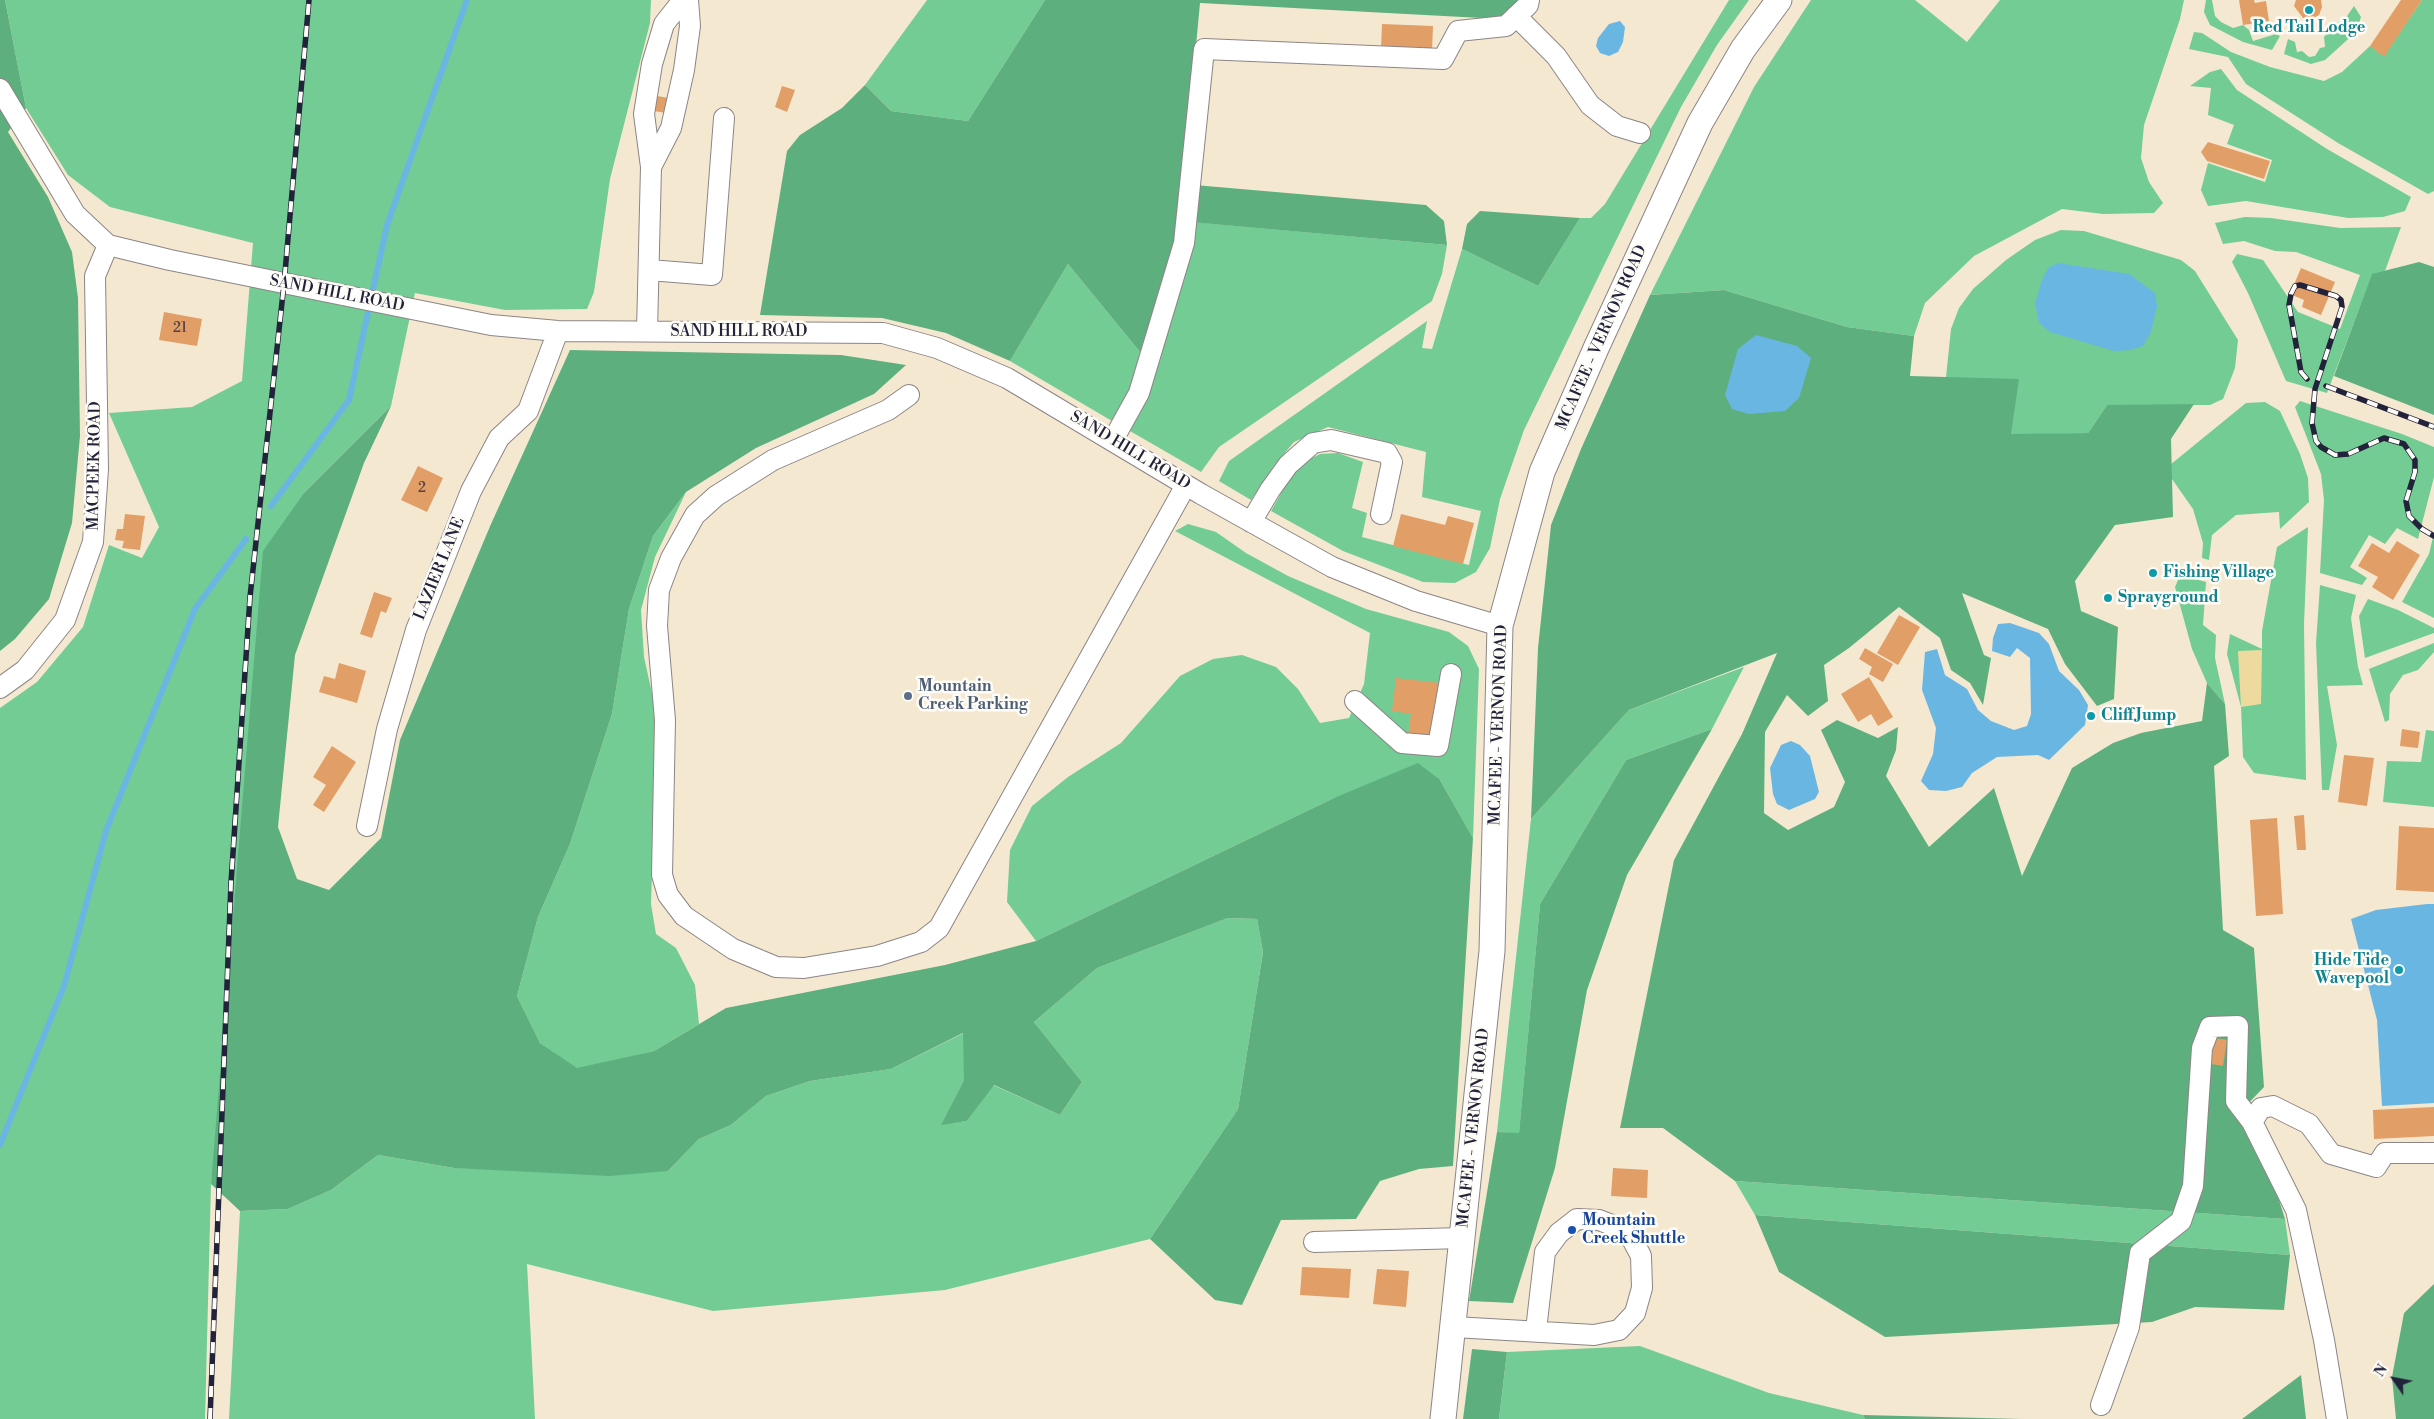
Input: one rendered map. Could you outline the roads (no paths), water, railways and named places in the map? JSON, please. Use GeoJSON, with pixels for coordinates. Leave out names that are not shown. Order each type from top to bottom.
{"type":"FeatureCollection","features":[{"type":"Feature","properties":{"kind":"main road","name":"MCAFEE - VERNON ROAD"},"geometry":{"type":"LineString","coordinates":[[1443,1419],[1492,951],[1500,626],[1542,472],[1597,346],[1700,123],[1742,49],[1778,0]]}},
{"type":"Feature","properties":{"kind":"street"},"geometry":{"type":"LineString","coordinates":[[647,331],[651,168],[644,114],[652,64],[664,24],[683,0]]}},
{"type":"Feature","properties":{"kind":"street"},"geometry":{"type":"LineString","coordinates":[[651,168],[671,128],[684,70],[690,26],[688,0]]}},
{"type":"Feature","properties":{"kind":"street"},"geometry":{"type":"LineString","coordinates":[[1114,440],[1139,393],[1184,243],[1204,49],[1443,59],[1458,31],[1506,26],[1528,5],[1529,0]]}},
{"type":"Feature","properties":{"kind":"street"},"geometry":{"type":"LineString","coordinates":[[1516,16],[1556,56],[1590,105],[1617,126],[1640,133]]}},
{"type":"Feature","properties":{"kind":"street"},"geometry":{"type":"LineString","coordinates":[[652,64],[684,70]]}},
{"type":"Feature","properties":{"kind":"street"},"geometry":{"type":"LineString","coordinates":[[0,89],[75,214],[108,246]]}},
{"type":"Feature","properties":{"kind":"street"},"geometry":{"type":"LineString","coordinates":[[649,270],[712,275],[724,118]]}},
{"type":"Feature","properties":{"kind":"street","name":"SAND HILL ROAD"},"geometry":{"type":"LineString","coordinates":[[108,246],[157,258],[491,325],[558,331],[883,333],[937,348],[1007,378],[1114,440],[1186,485],[1332,566],[1416,601],[1500,626]]}},
{"type":"Feature","properties":{"kind":"street","name":"MACPEEK ROAD"},"geometry":{"type":"LineString","coordinates":[[0,688],[24,670],[65,620],[94,542],[98,469],[95,276],[108,246]]}},
{"type":"Feature","properties":{"kind":"street","name":"LAZIER LANE"},"geometry":{"type":"LineString","coordinates":[[367,826],[387,729],[416,630],[471,491],[499,438],[528,411],[558,331]]}},
{"type":"Feature","properties":{"kind":"street"},"geometry":{"type":"LineString","coordinates":[[909,395],[888,410],[773,460],[716,496],[695,515],[672,558],[660,590],[657,626],[665,720],[662,875],[668,895],[684,916],[733,949],[776,966],[804,968],[877,956],[921,942],[939,928],[1186,485]]}},
{"type":"Feature","properties":{"kind":"street"},"geometry":{"type":"LineString","coordinates":[[1251,522],[1288,465],[1313,443],[1331,440],[1387,453],[1392,462],[1381,514]]}},
{"type":"Feature","properties":{"kind":"street"},"geometry":{"type":"LineString","coordinates":[[1355,701],[1402,743],[1438,746],[1451,674]]}},
{"type":"Feature","properties":{"kind":"street"},"geometry":{"type":"LineString","coordinates":[[2101,1405],[2129,1327],[2140,1253],[2181,1221],[2193,1186],[2202,1048],[2210,1027],[2238,1026],[2236,1101],[2252,1122],[2296,1210],[2324,1340],[2338,1419]]}},
{"type":"Feature","properties":{"kind":"street"},"geometry":{"type":"LineString","coordinates":[[2252,1122],[2262,1108],[2273,1106],[2309,1124],[2331,1154],[2376,1168],[2385,1152],[2434,1153]]}},
{"type":"Feature","properties":{"kind":"street"},"geometry":{"type":"LineString","coordinates":[[1454,1327],[1536,1330],[1594,1335],[1619,1330],[1635,1313],[1642,1288],[1641,1256],[1632,1239],[1617,1227],[1599,1220],[1577,1219],[1559,1233],[1545,1252],[1536,1330]]}},
{"type":"Feature","properties":{"kind":"street"},"geometry":{"type":"LineString","coordinates":[[1314,1242],[1463,1238]]}},
{"type":"Feature","properties":{"kind":"water"},"geometry":{"type":"Polygon","coordinates":[[[1620,21],[1625,27],[1623,42],[1618,52],[1609,56],[1600,53],[1596,46],[1598,38],[1609,24],[1620,21]]]}},
{"type":"Feature","properties":{"kind":"water"},"geometry":{"type":"Polygon","coordinates":[[[2058,263],[2129,274],[2155,293],[2157,306],[2151,332],[2143,346],[2130,350],[2114,351],[2050,332],[2039,323],[2035,303],[2042,280],[2048,268],[2058,263]]]}},
{"type":"Feature","properties":{"kind":"water"},"geometry":{"type":"Polygon","coordinates":[[[1756,335],[1797,346],[1811,358],[1799,398],[1785,411],[1749,414],[1732,409],[1725,395],[1738,349],[1756,335]]]}},
{"type":"Feature","properties":{"kind":"water"},"geometry":{"type":"Polygon","coordinates":[[[2010,623],[2039,633],[2049,644],[2059,671],[2079,690],[2088,705],[2085,725],[2049,760],[2038,755],[1997,757],[1972,773],[1962,787],[1946,791],[1929,790],[1921,781],[1933,754],[1936,728],[1922,690],[1925,652],[1937,649],[1945,675],[1967,689],[1978,710],[1991,721],[2014,730],[2027,726],[2031,714],[2030,658],[2017,648],[2010,657],[1992,651],[1993,638],[1998,624],[2010,623]]]}},
{"type":"Feature","properties":{"kind":"water"},"geometry":{"type":"Polygon","coordinates":[[[1791,741],[1800,745],[1810,756],[1819,792],[1815,799],[1789,810],[1777,804],[1773,794],[1770,768],[1781,745],[1791,741]]]}},
{"type":"Feature","properties":{"kind":"water","name":"Hide Tide Wavepool"},"geometry":{"type":"Polygon","coordinates":[[[2434,904],[2434,1103],[2382,1106],[2377,1020],[2351,919],[2376,910],[2434,904]]]}},
{"type":"Feature","properties":{"kind":"waterway"},"geometry":{"type":"LineString","coordinates":[[271,506],[349,400],[387,225],[467,0]]}},
{"type":"Feature","properties":{"kind":"waterway"},"geometry":{"type":"LineString","coordinates":[[0,1145],[64,986],[106,831],[195,609],[246,539]]}},
{"type":"Feature","properties":{"kind":"railway"},"geometry":{"type":"LineString","coordinates":[[210,1419],[231,883],[250,597],[284,284],[309,0]]}},
{"type":"Feature","properties":{"kind":"railway"},"geometry":{"type":"LineString","coordinates":[[2307,379],[2301,372],[2289,305],[2295,286],[2300,285],[2336,296],[2341,300],[2342,307],[2315,389],[2312,423],[2316,441],[2321,447],[2335,455],[2348,454],[2384,438],[2404,444],[2415,460],[2415,472],[2406,501],[2409,516],[2422,529],[2434,536]]}},
{"type":"Feature","properties":{"kind":"railway"},"geometry":{"type":"LineString","coordinates":[[2326,386],[2434,427]]}},
{"type":"Feature","properties":{"kind":"place","name":"Red Tail Lodge"},"geometry":{"type":"Point","coordinates":[2309,10]}},
{"type":"Feature","properties":{"kind":"place","name":"Fishing Village"},"geometry":{"type":"Point","coordinates":[2153,573]}},
{"type":"Feature","properties":{"kind":"place","name":"Sprayground"},"geometry":{"type":"Point","coordinates":[2108,598]}},
{"type":"Feature","properties":{"kind":"place","name":"Mountain Creek Parking"},"geometry":{"type":"Point","coordinates":[908,696]}},
{"type":"Feature","properties":{"kind":"place","name":"Cliff Jump"},"geometry":{"type":"Point","coordinates":[2091,716]}},
{"type":"Feature","properties":{"kind":"place","name":"Hide Tide Wavepool"},"geometry":{"type":"Point","coordinates":[2399,970]}},
{"type":"Feature","properties":{"kind":"place","name":"Mountain Creek Shuttle"},"geometry":{"type":"Point","coordinates":[1572,1230]}}]}
